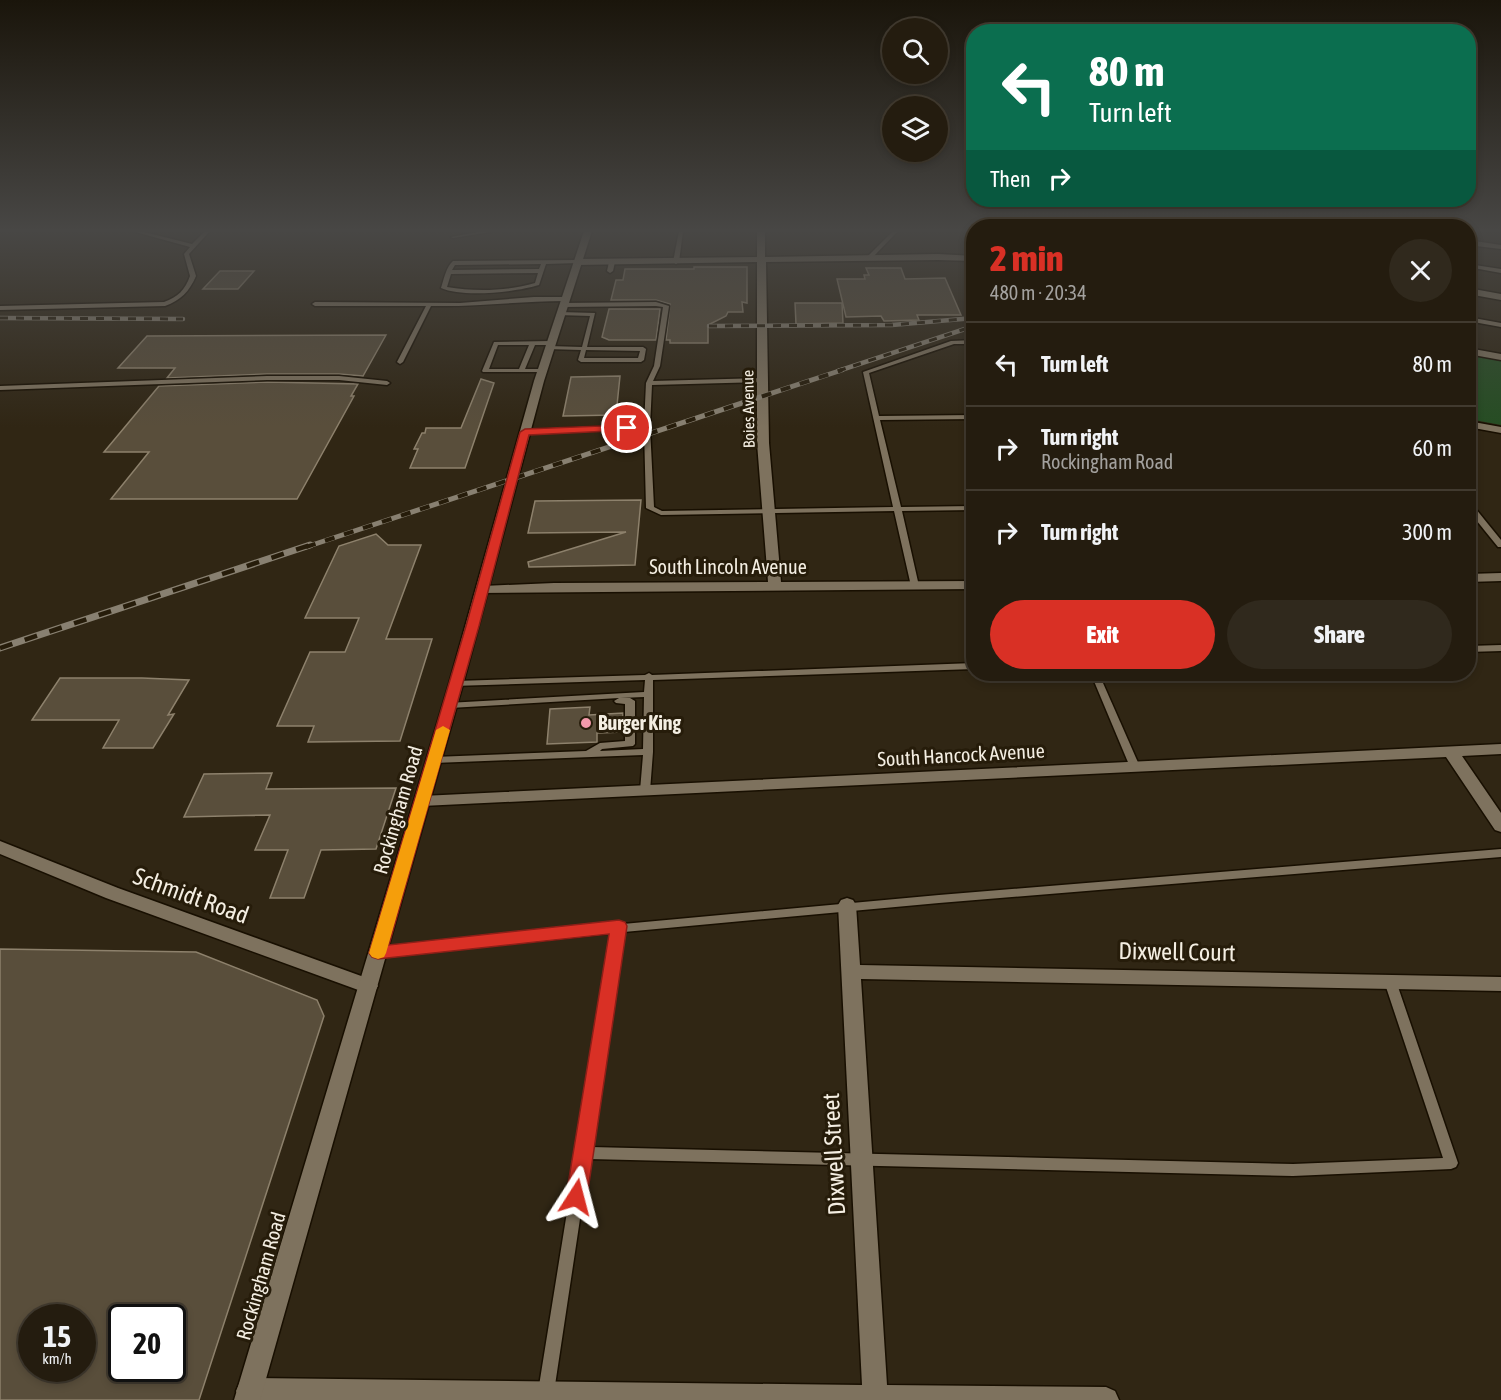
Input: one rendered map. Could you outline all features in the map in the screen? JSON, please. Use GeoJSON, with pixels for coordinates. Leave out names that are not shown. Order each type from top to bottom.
{"type":"FeatureCollection","features":[{"type":"Feature","properties":{"kind":"street","name":"Rockingham Road"},"geometry":{"type":"LineString","coordinates":[[248,1395],[483,590],[542,371],[544,345],[565,296]]}},
{"type":"Feature","properties":{"kind":"street","name":"Boies Avenue"},"geometry":{"type":"LineString","coordinates":[[762,296],[763,443],[775,586]]}},
{"type":"Feature","properties":{"kind":"street"},"geometry":{"type":"LineString","coordinates":[[1476,352],[1501,357]]}},
{"type":"Feature","properties":{"kind":"street"},"geometry":{"type":"LineString","coordinates":[[1476,425],[1501,430]]}},
{"type":"Feature","properties":{"kind":"street"},"geometry":{"type":"LineString","coordinates":[[1476,578],[1501,577]]}},
{"type":"Feature","properties":{"kind":"street","name":"South Lincoln Avenue"},"geometry":{"type":"LineString","coordinates":[[483,590],[554,587],[966,585]]}},
{"type":"Feature","properties":{"kind":"street","name":"South Hancock Avenue"},"geometry":{"type":"LineString","coordinates":[[422,801],[1501,749]]}},
{"type":"Feature","properties":{"kind":"street"},"geometry":{"type":"LineString","coordinates":[[1450,752],[1501,826]]}},
{"type":"Feature","properties":{"kind":"street","name":"Schmidt Road"},"geometry":{"type":"LineString","coordinates":[[0,847],[112,893],[368,986]]}},
{"type":"Feature","properties":{"kind":"street","name":"Dixwell Street"},"geometry":{"type":"LineString","coordinates":[[847,905],[874,1399]]}},
{"type":"Feature","properties":{"kind":"street","name":"Dixwell Court"},"geometry":{"type":"LineString","coordinates":[[851,972],[1501,984]]}},
{"type":"Feature","properties":{"kind":"street"},"geometry":{"type":"LineString","coordinates":[[248,1395],[545,1394],[582,1397],[1106,1400]]}},
{"type":"Feature","properties":{"kind":"lane"},"geometry":{"type":"LineString","coordinates":[[0,308],[165,304],[182,296]]}},
{"type":"Feature","properties":{"kind":"lane"},"geometry":{"type":"LineString","coordinates":[[315,304],[430,304],[534,299],[593,314],[585,348],[581,360],[641,360],[643,349],[585,348],[544,345],[511,346],[496,343],[485,371],[542,371]]}},
{"type":"Feature","properties":{"kind":"lane"},"geometry":{"type":"LineString","coordinates":[[400,362],[430,304]]}},
{"type":"Feature","properties":{"kind":"lane"},"geometry":{"type":"LineString","coordinates":[[562,306],[656,304],[666,306],[657,366],[649,383],[647,427],[650,508],[661,513],[966,508]]}},
{"type":"Feature","properties":{"kind":"lane"},"geometry":{"type":"LineString","coordinates":[[1476,321],[1501,325]]}},
{"type":"Feature","properties":{"kind":"lane"},"geometry":{"type":"LineString","coordinates":[[915,586],[866,372],[953,342],[966,343]]}},
{"type":"Feature","properties":{"kind":"lane"},"geometry":{"type":"LineString","coordinates":[[522,371],[544,345]]}},
{"type":"Feature","properties":{"kind":"lane"},"geometry":{"type":"LineString","coordinates":[[501,371],[505,361]]}},
{"type":"Feature","properties":{"kind":"lane"},"geometry":{"type":"LineString","coordinates":[[0,387],[267,378],[339,378],[387,383]]}},
{"type":"Feature","properties":{"kind":"lane"},"geometry":{"type":"LineString","coordinates":[[649,383],[763,380]]}},
{"type":"Feature","properties":{"kind":"lane"},"geometry":{"type":"LineString","coordinates":[[876,418],[966,417]]}},
{"type":"Feature","properties":{"kind":"lane"},"geometry":{"type":"LineString","coordinates":[[525,432],[647,427]]}},
{"type":"Feature","properties":{"kind":"lane"},"geometry":{"type":"LineString","coordinates":[[1476,515],[1501,545]]}},
{"type":"Feature","properties":{"kind":"lane"},"geometry":{"type":"LineString","coordinates":[[1476,649],[1501,648]]}},
{"type":"Feature","properties":{"kind":"lane"},"geometry":{"type":"LineString","coordinates":[[456,684],[966,666]]}},
{"type":"Feature","properties":{"kind":"lane"},"geometry":{"type":"LineString","coordinates":[[645,791],[649,676]]}},
{"type":"Feature","properties":{"kind":"lane"},"geometry":{"type":"LineString","coordinates":[[1098,681],[1135,767]]}},
{"type":"Feature","properties":{"kind":"lane"},"geometry":{"type":"LineString","coordinates":[[450,705],[649,694]]}},
{"type":"Feature","properties":{"kind":"lane"},"geometry":{"type":"LineString","coordinates":[[540,699],[550,704],[630,701],[630,744],[600,746],[586,755]]}},
{"type":"Feature","properties":{"kind":"lane"},"geometry":{"type":"LineString","coordinates":[[434,760],[648,752]]}},
{"type":"Feature","properties":{"kind":"lane"},"geometry":{"type":"LineString","coordinates":[[378,953],[619,926],[847,905],[1501,853]]}},
{"type":"Feature","properties":{"kind":"lane"},"geometry":{"type":"LineString","coordinates":[[545,1394],[619,926]]}},
{"type":"Feature","properties":{"kind":"lane"},"geometry":{"type":"LineString","coordinates":[[583,1153],[1293,1170],[1451,1162],[1390,981]]}},
{"type":"Feature","properties":{"kind":"green space"},"geometry":{"type":"Polygon","coordinates":[[[1476,356],[1501,361],[1501,425],[1476,420],[1476,356]]]}},
{"type":"Feature","properties":{"kind":"building"},"geometry":{"type":"Polygon","coordinates":[[[612,296],[747,296],[747,303],[742,302],[743,312],[728,312],[726,316],[708,325],[708,343],[670,343],[670,340],[666,340],[670,304],[656,300],[611,300],[612,296]]]}},
{"type":"Feature","properties":{"kind":"building"},"geometry":{"type":"Polygon","coordinates":[[[841,296],[953,296],[961,315],[917,315],[919,320],[884,321],[881,316],[846,317],[841,296]]]}},
{"type":"Feature","properties":{"kind":"building"},"geometry":{"type":"Polygon","coordinates":[[[795,303],[842,303],[843,323],[796,324],[795,303]]]}},
{"type":"Feature","properties":{"kind":"building"},"geometry":{"type":"Polygon","coordinates":[[[609,309],[660,309],[656,340],[609,340],[602,337],[609,309]]]}},
{"type":"Feature","properties":{"kind":"building"},"geometry":{"type":"Polygon","coordinates":[[[386,335],[363,376],[267,374],[167,378],[175,368],[118,368],[147,336],[386,335]]]}},
{"type":"Feature","properties":{"kind":"building"},"geometry":{"type":"Polygon","coordinates":[[[620,376],[616,415],[563,416],[571,377],[620,376]]]}},
{"type":"Feature","properties":{"kind":"building"},"geometry":{"type":"Polygon","coordinates":[[[481,379],[494,383],[465,468],[410,468],[418,449],[414,449],[426,428],[461,428],[481,379]]]}},
{"type":"Feature","properties":{"kind":"building"},"geometry":{"type":"Polygon","coordinates":[[[267,382],[358,384],[351,396],[354,396],[297,499],[111,499],[149,452],[104,452],[159,386],[267,382]]]}},
{"type":"Feature","properties":{"kind":"building"},"geometry":{"type":"Polygon","coordinates":[[[641,500],[635,565],[529,567],[528,562],[626,532],[528,533],[535,501],[641,500]]]}},
{"type":"Feature","properties":{"kind":"building"},"geometry":{"type":"Polygon","coordinates":[[[376,534],[388,545],[421,545],[386,639],[432,639],[400,741],[308,742],[314,726],[277,726],[310,652],[345,652],[359,618],[305,618],[339,546],[376,534]]]}},
{"type":"Feature","properties":{"kind":"building"},"geometry":{"type":"Polygon","coordinates":[[[60,678],[189,680],[168,715],[174,714],[153,748],[103,748],[119,720],[32,720],[60,678]]]}},
{"type":"Feature","properties":{"kind":"building","name":"Burger King"},"geometry":{"type":"Polygon","coordinates":[[[590,707],[589,715],[623,713],[623,732],[597,733],[597,742],[547,744],[550,709],[590,707]]]}},
{"type":"Feature","properties":{"kind":"building"},"geometry":{"type":"Polygon","coordinates":[[[272,773],[266,789],[396,788],[376,849],[321,850],[304,898],[270,898],[288,850],[255,850],[270,815],[184,817],[204,774],[272,773]]]}},
{"type":"Feature","properties":{"kind":"building"},"geometry":{"type":"Polygon","coordinates":[[[0,949],[196,952],[317,1000],[324,1016],[199,1400],[0,1400],[0,949]]]}},
{"type":"Feature","properties":{"kind":"railway"},"geometry":{"type":"LineString","coordinates":[[0,318],[183,319]]}},
{"type":"Feature","properties":{"kind":"railway"},"geometry":{"type":"LineString","coordinates":[[709,326],[892,325],[966,319]]}},
{"type":"Feature","properties":{"kind":"railway"},"geometry":{"type":"LineString","coordinates":[[838,371],[966,329]]}},
{"type":"Feature","properties":{"kind":"railway"},"geometry":{"type":"LineString","coordinates":[[306,547],[842,370]]}},
{"type":"Feature","properties":{"kind":"railway"},"geometry":{"type":"LineString","coordinates":[[0,648],[310,545]]}},
{"type":"Feature","properties":{"kind":"slow traffic"},"geometry":{"type":"LineString","coordinates":[[378,953],[443,730]]}},
{"type":"Feature","properties":{"kind":"place","name":"Burger King"},"geometry":{"type":"Point","coordinates":[586,723]}},
{"type":"Feature","properties":{"kind":"route"},"geometry":{"type":"LineString","coordinates":[[576,1197],[619,926],[378,953],[473,626],[525,432],[627,428]]}}]}
